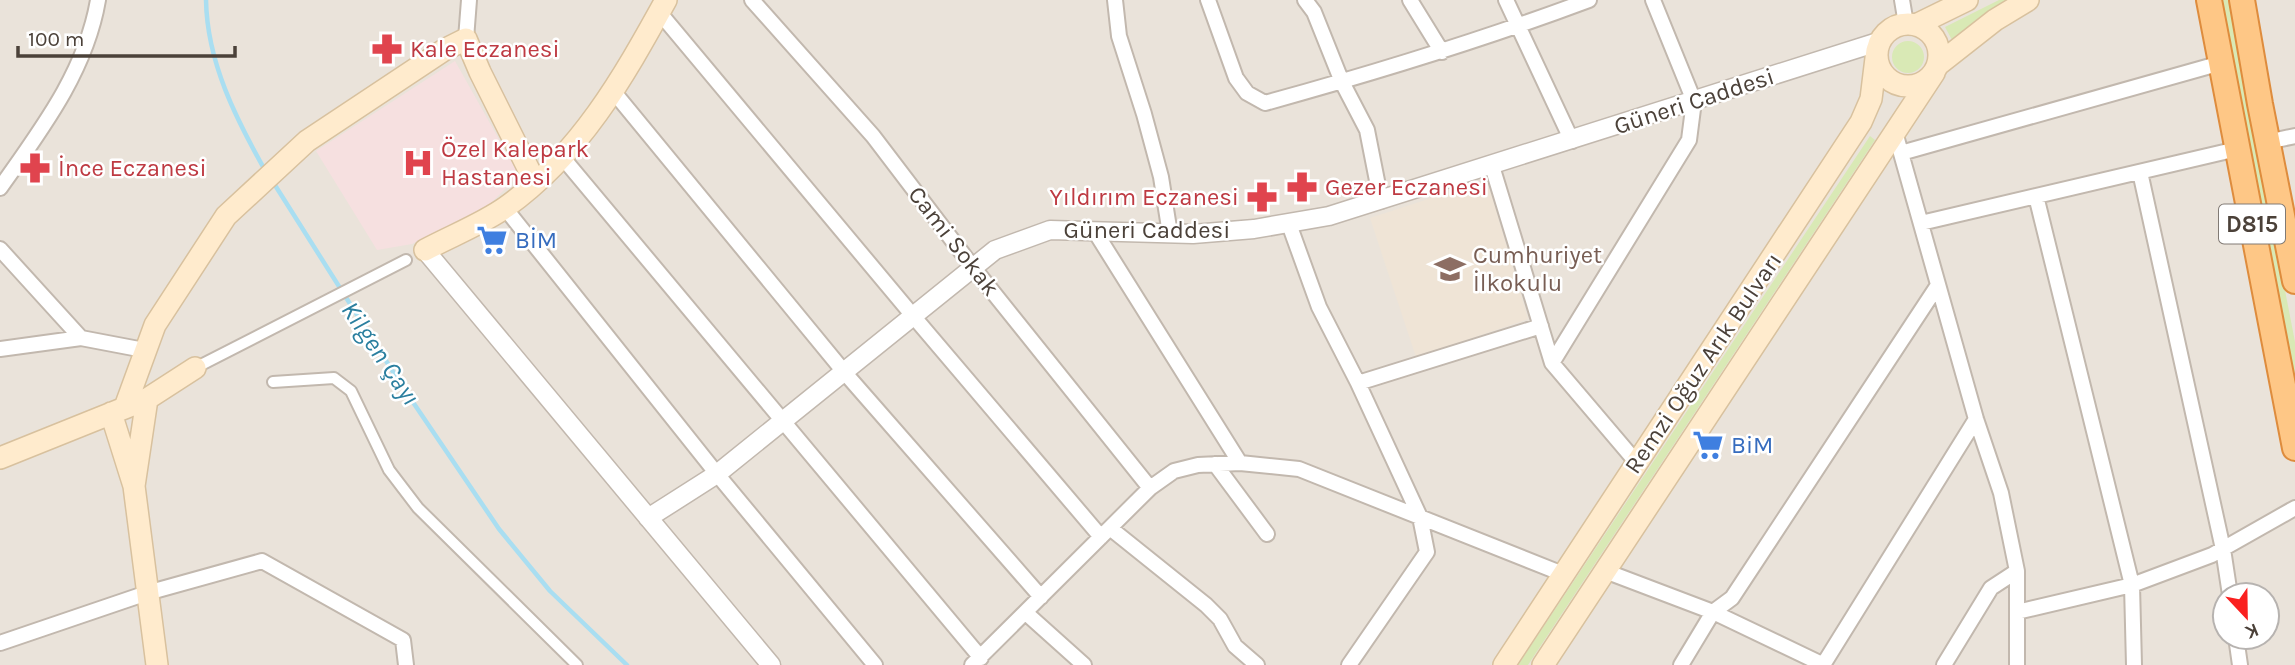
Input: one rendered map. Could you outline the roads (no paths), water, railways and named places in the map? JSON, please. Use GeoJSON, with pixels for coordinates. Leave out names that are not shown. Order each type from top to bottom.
{"type":"FeatureCollection","features":[{"type":"Feature","properties":{"kind":"highway","name":"D815"},"geometry":{"type":"LineString","coordinates":[[2209,0],[2295,448]]}},
{"type":"Feature","properties":{"kind":"highway","name":"D815"},"geometry":{"type":"LineString","coordinates":[[2242,0],[2295,281]]}},
{"type":"Feature","properties":{"kind":"main road","name":"Güneri Caddesi"},"geometry":{"type":"LineString","coordinates":[[1879,46],[1896,26],[1911,24],[1967,0]]}},
{"type":"Feature","properties":{"kind":"main road"},"geometry":{"type":"LineString","coordinates":[[1879,46],[1877,61],[1881,71],[1897,84],[1918,85],[1995,20],[2028,0]]}},
{"type":"Feature","properties":{"kind":"main road"},"geometry":{"type":"LineString","coordinates":[[425,250],[505,208],[564,158],[613,91],[663,6]]}},
{"type":"Feature","properties":{"kind":"main road"},"geometry":{"type":"LineString","coordinates":[[1911,24],[1933,35],[1938,44],[1936,69]]}},
{"type":"Feature","properties":{"kind":"main road"},"geometry":{"type":"LineString","coordinates":[[157,665],[134,486],[118,410],[155,326],[226,216],[307,141],[444,50],[466,39],[535,182]]}},
{"type":"Feature","properties":{"kind":"main road","name":"Remzi Oğuz Arık Bulvarı"},"geometry":{"type":"LineString","coordinates":[[1504,665],[1861,122],[1871,99],[1879,46]]}},
{"type":"Feature","properties":{"kind":"main road","name":"Remzi Oğuz Arık Bulvarı"},"geometry":{"type":"LineString","coordinates":[[1543,665],[1936,69]]}},
{"type":"Feature","properties":{"kind":"main road"},"geometry":{"type":"LineString","coordinates":[[0,458],[147,400],[195,368]]}},
{"type":"Feature","properties":{"kind":"main road"},"geometry":{"type":"LineString","coordinates":[[134,486],[147,400]]}},
{"type":"Feature","properties":{"kind":"street"},"geometry":{"type":"LineString","coordinates":[[0,188],[56,106],[84,51],[97,0]]}},
{"type":"Feature","properties":{"kind":"street"},"geometry":{"type":"LineString","coordinates":[[466,39],[469,0]]}},
{"type":"Feature","properties":{"kind":"street","name":"Cami Sokak"},"geometry":{"type":"LineString","coordinates":[[752,0],[873,136],[972,266],[1150,488]]}},
{"type":"Feature","properties":{"kind":"street"},"geometry":{"type":"LineString","coordinates":[[1115,0],[1119,36],[1161,177],[1170,234]]}},
{"type":"Feature","properties":{"kind":"street"},"geometry":{"type":"LineString","coordinates":[[1208,0],[1236,78],[1247,93],[1265,103],[1442,52],[1588,0]]}},
{"type":"Feature","properties":{"kind":"street"},"geometry":{"type":"LineString","coordinates":[[1305,0],[1314,12],[1342,82],[1367,130],[1381,201]]}},
{"type":"Feature","properties":{"kind":"street"},"geometry":{"type":"LineString","coordinates":[[1410,0],[1442,52]]}},
{"type":"Feature","properties":{"kind":"street"},"geometry":{"type":"LineString","coordinates":[[1506,0],[1572,141]]}},
{"type":"Feature","properties":{"kind":"street"},"geometry":{"type":"LineString","coordinates":[[1552,363],[1689,140],[1694,101],[1653,0]]}},
{"type":"Feature","properties":{"kind":"street"},"geometry":{"type":"LineString","coordinates":[[1902,0],[1911,24]]}},
{"type":"Feature","properties":{"kind":"street"},"geometry":{"type":"LineString","coordinates":[[663,6],[914,317],[1106,532],[1206,605],[1220,619],[1235,646],[1257,665]]}},
{"type":"Feature","properties":{"kind":"street","name":"Güneri Caddesi"},"geometry":{"type":"LineString","coordinates":[[648,518],[718,474],[914,317],[972,266],[995,250],[1034,234],[1065,229],[1170,234],[1241,230],[1329,216],[1879,46]]}},
{"type":"Feature","properties":{"kind":"street"},"geometry":{"type":"LineString","coordinates":[[1901,153],[2221,63]]}},
{"type":"Feature","properties":{"kind":"street"},"geometry":{"type":"LineString","coordinates":[[613,91],[845,373],[1041,597]]}},
{"type":"Feature","properties":{"kind":"street"},"geometry":{"type":"LineString","coordinates":[[1895,132],[1976,419],[2001,493],[2017,571],[2017,665]]}},
{"type":"Feature","properties":{"kind":"street"},"geometry":{"type":"LineString","coordinates":[[2267,142],[2295,136]]}},
{"type":"Feature","properties":{"kind":"street"},"geometry":{"type":"LineString","coordinates":[[1920,223],[2237,149]]}},
{"type":"Feature","properties":{"kind":"street"},"geometry":{"type":"LineString","coordinates":[[564,158],[977,661],[1150,488],[1174,471],[1198,465],[1240,463],[1299,469],[1563,574]]}},
{"type":"Feature","properties":{"kind":"street"},"geometry":{"type":"LineString","coordinates":[[1492,166],[1552,363],[1637,463]]}},
{"type":"Feature","properties":{"kind":"street"},"geometry":{"type":"LineString","coordinates":[[2140,172],[2228,581]]}},
{"type":"Feature","properties":{"kind":"street"},"geometry":{"type":"LineString","coordinates":[[2036,196],[2132,585],[2134,665]]}},
{"type":"Feature","properties":{"kind":"street"},"geometry":{"type":"LineString","coordinates":[[505,208],[875,665]]}},
{"type":"Feature","properties":{"kind":"street"},"geometry":{"type":"LineString","coordinates":[[1289,224],[1319,307],[1420,517],[1427,552],[1349,665]]}},
{"type":"Feature","properties":{"kind":"street"},"geometry":{"type":"LineString","coordinates":[[1094,230],[1240,463]]}},
{"type":"Feature","properties":{"kind":"street"},"geometry":{"type":"LineString","coordinates":[[0,249],[81,338]]}},
{"type":"Feature","properties":{"kind":"street"},"geometry":{"type":"LineString","coordinates":[[425,250],[771,665]]}},
{"type":"Feature","properties":{"kind":"street"},"geometry":{"type":"LineString","coordinates":[[195,368],[405,260]]}},
{"type":"Feature","properties":{"kind":"street"},"geometry":{"type":"LineString","coordinates":[[1681,665],[1713,612],[1732,598],[1938,285]]}},
{"type":"Feature","properties":{"kind":"street"},"geometry":{"type":"LineString","coordinates":[[1357,383],[1541,326]]}},
{"type":"Feature","properties":{"kind":"street"},"geometry":{"type":"LineString","coordinates":[[0,349],[81,338],[144,351]]}},
{"type":"Feature","properties":{"kind":"street"},"geometry":{"type":"LineString","coordinates":[[273,383],[334,378],[351,391],[389,470],[418,508],[577,665]]}},
{"type":"Feature","properties":{"kind":"street"},"geometry":{"type":"LineString","coordinates":[[1605,571],[1713,612],[1824,665],[1976,419]]}},
{"type":"Feature","properties":{"kind":"street"},"geometry":{"type":"LineString","coordinates":[[1215,464],[1267,534]]}},
{"type":"Feature","properties":{"kind":"street"},"geometry":{"type":"LineString","coordinates":[[2017,612],[2132,585],[2223,549],[2295,508]]}},
{"type":"Feature","properties":{"kind":"street"},"geometry":{"type":"LineString","coordinates":[[0,643],[147,593],[262,561],[403,640],[406,665]]}},
{"type":"Feature","properties":{"kind":"street"},"geometry":{"type":"LineString","coordinates":[[1944,665],[1991,588],[2017,571]]}},
{"type":"Feature","properties":{"kind":"street"},"geometry":{"type":"LineString","coordinates":[[1026,613],[1084,665]]}},
{"type":"Feature","properties":{"kind":"waterway","name":"Kilgen Çayı"},"geometry":{"type":"LineString","coordinates":[[206,0],[212,46],[225,89],[266,172]]}},
{"type":"Feature","properties":{"kind":"waterway","name":"Kilgen Çayı"},"geometry":{"type":"LineString","coordinates":[[273,182],[402,386],[499,529],[550,591],[627,665]]}},
{"type":"Feature","properties":{"kind":"place","name":"Kale Eczanesi"},"geometry":{"type":"Point","coordinates":[387,49]}},
{"type":"Feature","properties":{"kind":"place","name":"Özel Kalepark Hastanesi"},"geometry":{"type":"Point","coordinates":[418,163]}},
{"type":"Feature","properties":{"kind":"place","name":"İnce Eczanesi"},"geometry":{"type":"Point","coordinates":[35,168]}},
{"type":"Feature","properties":{"kind":"place","name":"Gezer Eczanesi"},"geometry":{"type":"Point","coordinates":[1302,187]}},
{"type":"Feature","properties":{"kind":"place","name":"Yıldırım Eczanesi"},"geometry":{"type":"Point","coordinates":[1262,197]}},
{"type":"Feature","properties":{"kind":"place","name":"BİM"},"geometry":{"type":"Point","coordinates":[492,240]}},
{"type":"Feature","properties":{"kind":"place","name":"Cumhuriyet İlkokulu"},"geometry":{"type":"Point","coordinates":[1450,269]}},
{"type":"Feature","properties":{"kind":"place","name":"BiM"},"geometry":{"type":"Point","coordinates":[1708,445]}}]}
